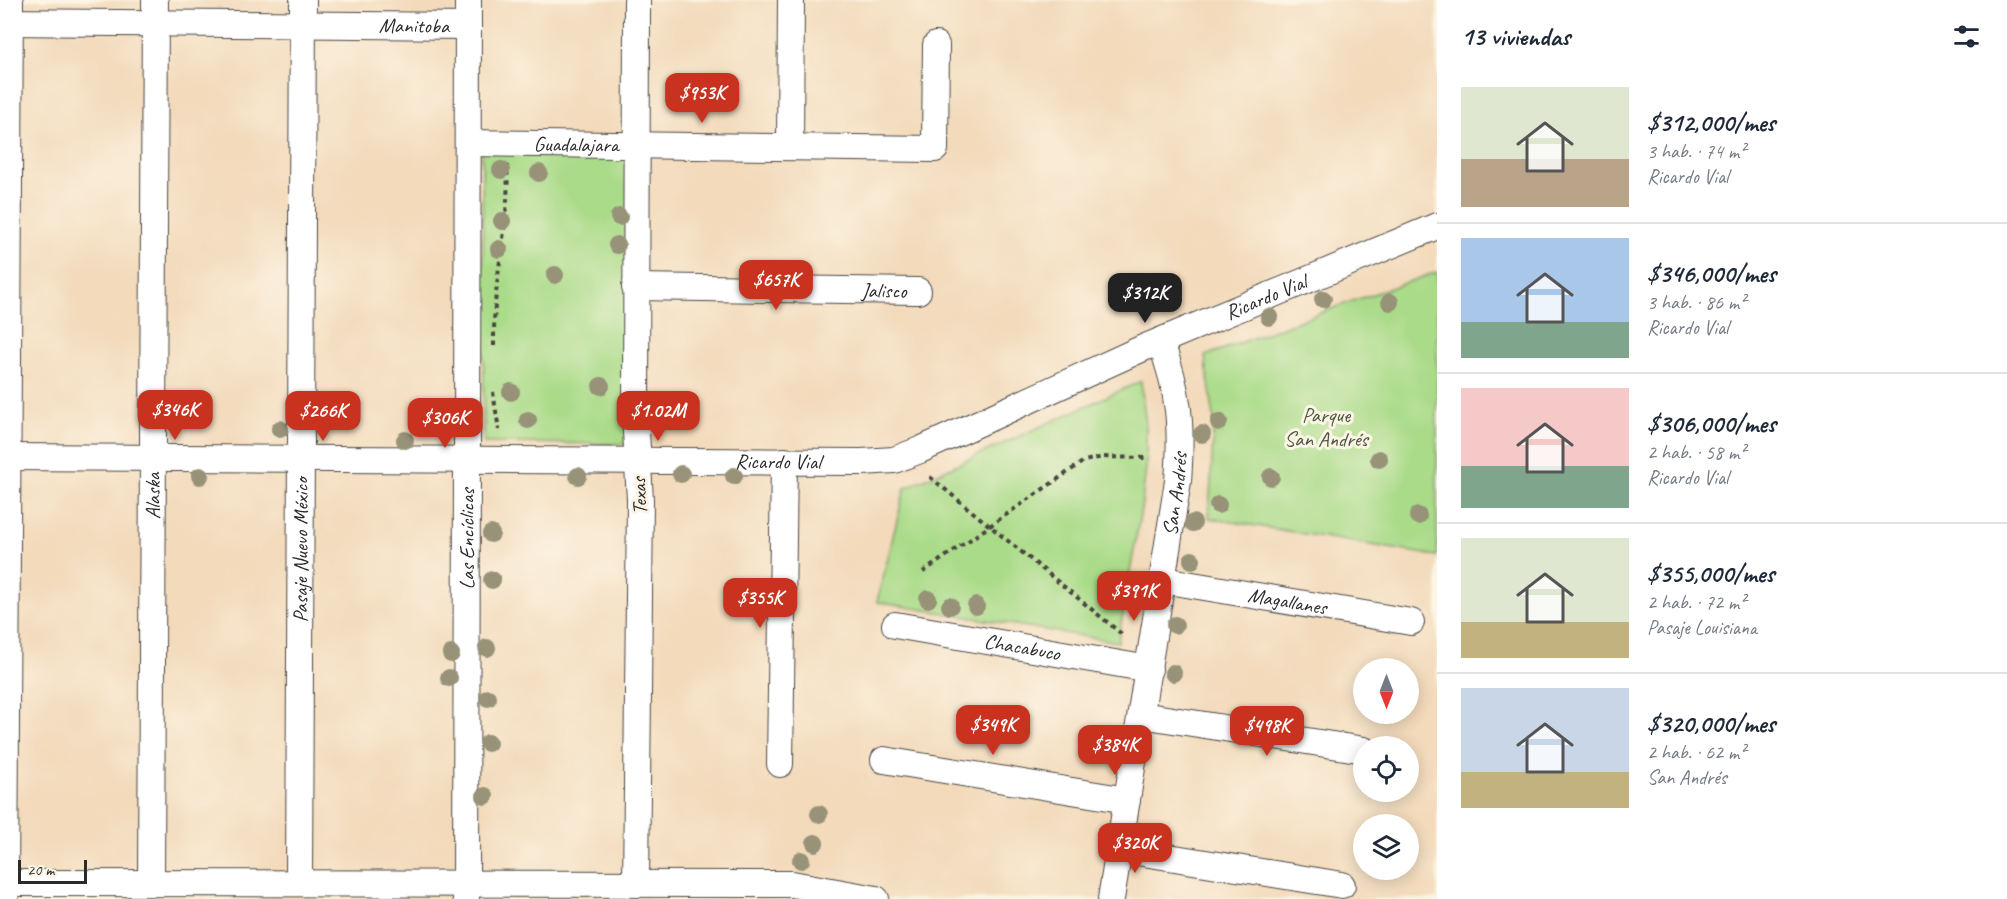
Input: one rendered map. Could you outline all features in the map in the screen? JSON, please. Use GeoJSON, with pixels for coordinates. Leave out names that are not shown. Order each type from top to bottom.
{"type":"FeatureCollection","features":[{"type":"Feature","properties":{"kind":"street","name":"Las Encíclicas"},"geometry":{"type":"LineString","coordinates":[[466,891],[468,0]]}},
{"type":"Feature","properties":{"kind":"street","name":"Texas"},"geometry":{"type":"LineString","coordinates":[[636,884],[640,500],[637,461],[635,287],[637,0]]}},
{"type":"Feature","properties":{"kind":"street"},"geometry":{"type":"LineString","coordinates":[[790,146],[791,0]]}},
{"type":"Feature","properties":{"kind":"street","name":"Alaska"},"geometry":{"type":"LineString","coordinates":[[155,12],[153,458],[159,888]]}},
{"type":"Feature","properties":{"kind":"street","name":"Manitoba"},"geometry":{"type":"LineString","coordinates":[[6,15],[303,12],[468,26]]}},
{"type":"Feature","properties":{"kind":"street","name":"Pasaje Nuevo México"},"geometry":{"type":"LineString","coordinates":[[299,883],[303,12]]}},
{"type":"Feature","properties":{"kind":"street"},"geometry":{"type":"LineString","coordinates":[[6,15],[4,888],[159,888],[299,883],[466,891],[636,884],[792,884],[864,898]]}},
{"type":"Feature","properties":{"kind":"street","name":"Guadalajara"},"geometry":{"type":"LineString","coordinates":[[468,143],[935,149],[936,45]]}},
{"type":"Feature","properties":{"kind":"street","name":"Ricardo Vial"},"geometry":{"type":"LineString","coordinates":[[4,457],[881,462],[904,457],[1160,341],[1437,226]]}},
{"type":"Feature","properties":{"kind":"street","name":"Jalisco"},"geometry":{"type":"LineString","coordinates":[[635,287],[918,291]]}},
{"type":"Feature","properties":{"kind":"street","name":"San Andrés"},"geometry":{"type":"LineString","coordinates":[[1111,899],[1174,511],[1180,453],[1180,424],[1173,377],[1160,341]]}},
{"type":"Feature","properties":{"kind":"street"},"geometry":{"type":"LineString","coordinates":[[780,764],[784,462]]}},
{"type":"Feature","properties":{"kind":"street","name":"Magallanes"},"geometry":{"type":"LineString","coordinates":[[1163,580],[1411,622]]}},
{"type":"Feature","properties":{"kind":"street","name":"Chacabuco"},"geometry":{"type":"LineString","coordinates":[[896,625],[1149,669]]}},
{"type":"Feature","properties":{"kind":"street"},"geometry":{"type":"LineString","coordinates":[[1141,716],[1353,748]]}},
{"type":"Feature","properties":{"kind":"street"},"geometry":{"type":"LineString","coordinates":[[884,760],[1127,800]]}},
{"type":"Feature","properties":{"kind":"street"},"geometry":{"type":"LineString","coordinates":[[1119,849],[1342,885]]}},
{"type":"Feature","properties":{"kind":"path"},"geometry":{"type":"LineString","coordinates":[[494,347],[496,294],[508,188],[504,143]]}},
{"type":"Feature","properties":{"kind":"path"},"geometry":{"type":"LineString","coordinates":[[493,388],[500,430]]}},
{"type":"Feature","properties":{"kind":"path"},"geometry":{"type":"LineString","coordinates":[[923,572],[1084,462],[1103,457],[1146,458]]}},
{"type":"Feature","properties":{"kind":"path"},"geometry":{"type":"LineString","coordinates":[[930,477],[1123,635]]}},
{"type":"Feature","properties":{"kind":"green space"},"geometry":{"type":"Polygon","coordinates":[[[482,151],[628,155],[629,444],[484,443],[482,151]]]}},
{"type":"Feature","properties":{"kind":"green space","name":"Parque San Andrés"},"geometry":{"type":"Polygon","coordinates":[[[1437,272],[1437,556],[1209,518],[1214,418],[1205,356],[1437,272]]]}},
{"type":"Feature","properties":{"kind":"green space"},"geometry":{"type":"Polygon","coordinates":[[[1141,381],[1146,428],[1146,466],[1142,504],[1118,642],[877,602],[905,488],[1141,381]]]}}]}
